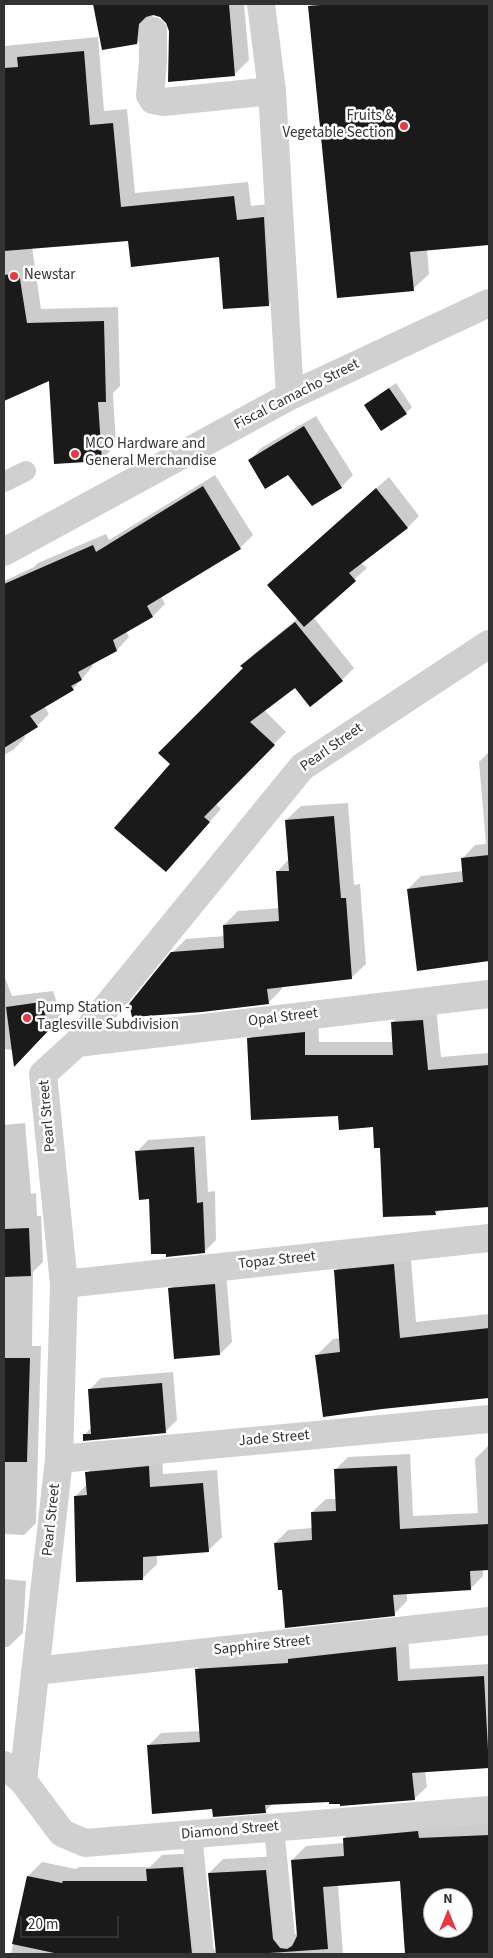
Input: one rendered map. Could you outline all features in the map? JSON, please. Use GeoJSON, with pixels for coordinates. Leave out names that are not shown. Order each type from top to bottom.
{"type":"FeatureCollection","features":[{"type":"Feature","properties":{"kind":"street"},"geometry":{"type":"LineString","coordinates":[[261,4],[272,91],[290,396]]}},
{"type":"Feature","properties":{"kind":"street"},"geometry":{"type":"LineString","coordinates":[[154,31],[154,61],[150,95],[154,100],[163,102],[272,91]]}},
{"type":"Feature","properties":{"kind":"street","name":"Fiscal Camacho Street"},"geometry":{"type":"LineString","coordinates":[[4,552],[290,396],[489,303]]}},
{"type":"Feature","properties":{"kind":"street","name":"Pearl Street"},"geometry":{"type":"LineString","coordinates":[[13,1773],[35,1671],[59,1459],[64,1284],[43,1074],[77,1042],[302,767],[489,644]]}},
{"type":"Feature","properties":{"kind":"street","name":"Opal Street"},"geometry":{"type":"LineString","coordinates":[[77,1042],[489,994]]}},
{"type":"Feature","properties":{"kind":"street","name":"Topaz Street"},"geometry":{"type":"LineString","coordinates":[[64,1284],[489,1238]]}},
{"type":"Feature","properties":{"kind":"street","name":"Jade Street"},"geometry":{"type":"LineString","coordinates":[[59,1459],[489,1419]]}},
{"type":"Feature","properties":{"kind":"street","name":"Sapphire Street"},"geometry":{"type":"LineString","coordinates":[[35,1671],[489,1621]]}},
{"type":"Feature","properties":{"kind":"street","name":"Diamond Street"},"geometry":{"type":"LineString","coordinates":[[13,1773],[62,1833],[86,1843],[489,1810]]}},
{"type":"Feature","properties":{"kind":"lane"},"geometry":{"type":"LineString","coordinates":[[4,482],[26,471]]}},
{"type":"Feature","properties":{"kind":"lane"},"geometry":{"type":"LineString","coordinates":[[274,1828],[285,1937]]}},
{"type":"Feature","properties":{"kind":"lane"},"geometry":{"type":"LineString","coordinates":[[192,1834],[204,1954]]}},
{"type":"Feature","properties":{"kind":"building"},"geometry":{"type":"Polygon","coordinates":[[[93,4],[229,4],[235,76],[168,82],[169,31],[166,23],[160,17],[153,15],[146,17],[139,24],[137,44],[102,50],[93,4]]]}},
{"type":"Feature","properties":{"kind":"building","name":"Fruits & Vegetable Section"},"geometry":{"type":"Polygon","coordinates":[[[333,4],[489,4],[489,245],[410,252],[414,291],[337,298],[308,6],[333,4]]]}},
{"type":"Feature","properties":{"kind":"building"},"geometry":{"type":"Polygon","coordinates":[[[84,51],[90,125],[113,123],[121,207],[234,196],[237,220],[264,217],[269,306],[223,309],[219,257],[131,267],[128,241],[4,251],[4,68],[18,67],[17,57],[84,51]]]}},
{"type":"Feature","properties":{"kind":"building"},"geometry":{"type":"Polygon","coordinates":[[[19,273],[27,323],[104,321],[106,402],[98,402],[102,461],[54,464],[49,381],[4,401],[4,275],[19,273]]]}},
{"type":"Feature","properties":{"kind":"building"},"geometry":{"type":"Polygon","coordinates":[[[389,388],[407,414],[381,431],[364,405],[389,388]]]}},
{"type":"Feature","properties":{"kind":"building"},"geometry":{"type":"Polygon","coordinates":[[[304,426],[342,488],[312,506],[288,475],[265,489],[248,460],[304,426]]]}},
{"type":"Feature","properties":{"kind":"building"},"geometry":{"type":"Polygon","coordinates":[[[203,486],[241,549],[147,606],[153,617],[113,640],[117,651],[78,672],[82,680],[71,686],[74,690],[30,716],[38,727],[4,748],[4,584],[93,545],[96,552],[203,486]]]}},
{"type":"Feature","properties":{"kind":"building"},"geometry":{"type":"Polygon","coordinates":[[[376,488],[408,528],[349,573],[356,581],[304,627],[267,585],[376,488]]]}},
{"type":"Feature","properties":{"kind":"building"},"geometry":{"type":"Polygon","coordinates":[[[295,622],[343,681],[310,707],[295,688],[250,722],[275,745],[204,817],[210,822],[166,872],[114,828],[170,764],[158,753],[243,668],[240,666],[295,622]]]}},
{"type":"Feature","properties":{"kind":"building"},"geometry":{"type":"Polygon","coordinates":[[[334,816],[341,898],[346,898],[352,979],[267,989],[269,1004],[202,1012],[132,1017],[129,1004],[171,952],[224,948],[223,925],[279,921],[276,871],[289,871],[285,820],[334,816]]]}},
{"type":"Feature","properties":{"kind":"building"},"geometry":{"type":"Polygon","coordinates":[[[489,855],[489,961],[417,971],[407,889],[463,882],[461,858],[489,855]]]}},
{"type":"Feature","properties":{"kind":"building","name":"Pump Station - Taglesville Subdivision"},"geometry":{"type":"Polygon","coordinates":[[[41,1002],[50,1029],[14,1067],[6,1007],[41,1002]]]}},
{"type":"Feature","properties":{"kind":"building"},"geometry":{"type":"Polygon","coordinates":[[[423,1020],[428,1070],[489,1065],[489,1207],[435,1211],[436,1215],[383,1217],[380,1148],[374,1148],[373,1127],[339,1130],[338,1116],[251,1120],[247,1038],[305,1032],[305,1055],[393,1055],[391,1022],[423,1020]]]}},
{"type":"Feature","properties":{"kind":"building"},"geometry":{"type":"Polygon","coordinates":[[[194,1147],[197,1203],[203,1202],[205,1253],[166,1257],[166,1254],[151,1254],[149,1199],[139,1200],[135,1151],[194,1147]]]}},
{"type":"Feature","properties":{"kind":"building"},"geometry":{"type":"Polygon","coordinates":[[[29,1228],[31,1276],[4,1277],[4,1229],[29,1228]]]}},
{"type":"Feature","properties":{"kind":"building"},"geometry":{"type":"Polygon","coordinates":[[[394,1264],[400,1338],[489,1328],[489,1398],[323,1417],[315,1355],[340,1352],[334,1270],[394,1264]]]}},
{"type":"Feature","properties":{"kind":"building"},"geometry":{"type":"Polygon","coordinates":[[[215,1284],[220,1355],[174,1359],[168,1288],[215,1284]]]}},
{"type":"Feature","properties":{"kind":"building"},"geometry":{"type":"Polygon","coordinates":[[[4,1358],[30,1358],[27,1462],[4,1462],[4,1358]]]}},
{"type":"Feature","properties":{"kind":"building"},"geometry":{"type":"Polygon","coordinates":[[[162,1383],[166,1433],[83,1441],[83,1434],[91,1434],[88,1389],[162,1383]]]}},
{"type":"Feature","properties":{"kind":"building"},"geometry":{"type":"Polygon","coordinates":[[[149,1466],[150,1487],[203,1483],[209,1552],[143,1557],[143,1580],[76,1582],[74,1496],[87,1495],[85,1472],[149,1466]]]}},
{"type":"Feature","properties":{"kind":"building"},"geometry":{"type":"Polygon","coordinates":[[[397,1466],[400,1529],[489,1524],[489,1570],[470,1571],[471,1590],[393,1595],[395,1616],[285,1628],[282,1590],[278,1590],[274,1543],[312,1540],[311,1512],[336,1511],[334,1469],[397,1466]]]}},
{"type":"Feature","properties":{"kind":"building"},"geometry":{"type":"Polygon","coordinates":[[[396,1647],[398,1681],[484,1676],[489,1768],[412,1773],[415,1800],[340,1806],[340,1804],[329,1804],[329,1802],[265,1805],[266,1813],[213,1817],[212,1809],[152,1814],[147,1745],[200,1742],[195,1669],[288,1663],[288,1659],[396,1647]]]}},
{"type":"Feature","properties":{"kind":"building"},"geometry":{"type":"Polygon","coordinates":[[[418,1831],[419,1838],[489,1835],[489,1954],[405,1954],[400,1881],[323,1887],[328,1949],[255,1954],[216,1954],[208,1873],[266,1870],[273,1939],[280,1948],[287,1949],[292,1946],[297,1936],[291,1860],[344,1856],[343,1838],[418,1831]]]}},
{"type":"Feature","properties":{"kind":"building"},"geometry":{"type":"Polygon","coordinates":[[[183,1867],[192,1954],[59,1954],[12,1944],[27,1876],[62,1883],[63,1881],[147,1881],[146,1869],[183,1867]]]}},
{"type":"Feature","properties":{"kind":"place","name":"Fruits & Vegetable Section"},"geometry":{"type":"Point","coordinates":[404,126]}},
{"type":"Feature","properties":{"kind":"place","name":"Newstar"},"geometry":{"type":"Point","coordinates":[14,276]}},
{"type":"Feature","properties":{"kind":"place","name":"MCO Hardware and General Merchandise"},"geometry":{"type":"Point","coordinates":[75,454]}},
{"type":"Feature","properties":{"kind":"place","name":"Pump Station - Taglesville Subdivision"},"geometry":{"type":"Point","coordinates":[27,1018]}}]}
